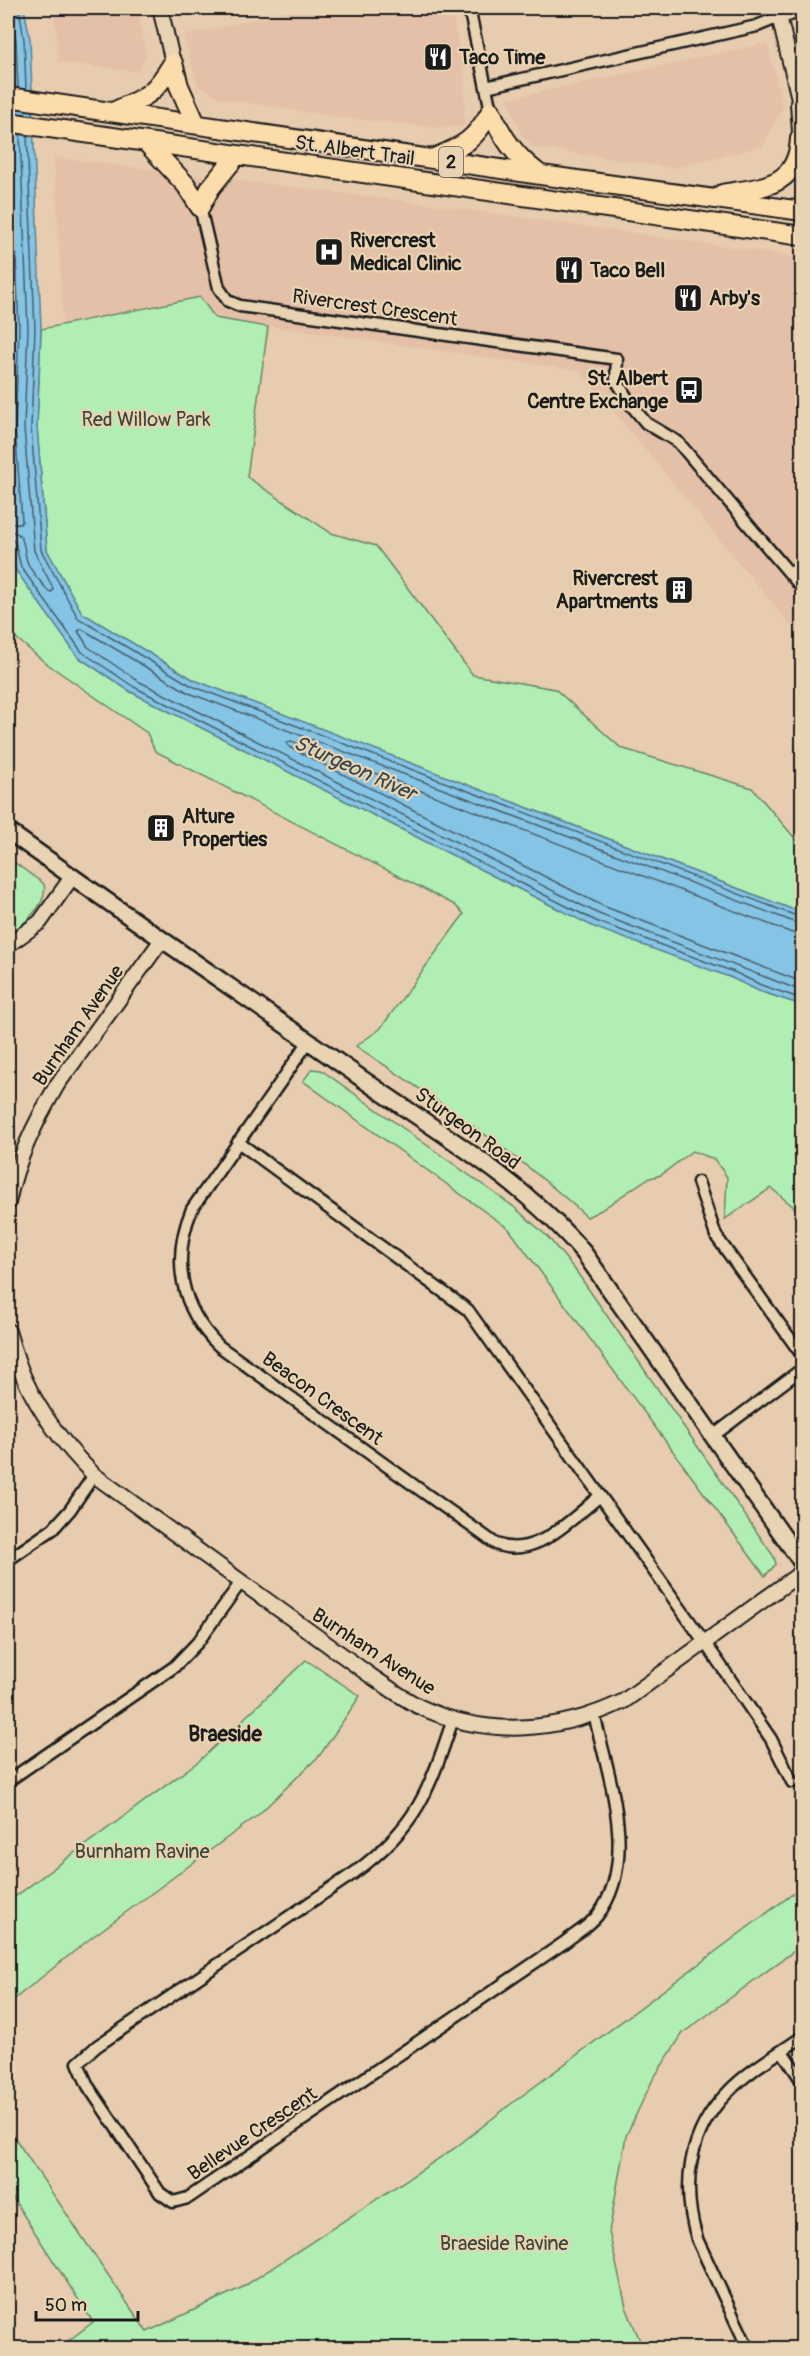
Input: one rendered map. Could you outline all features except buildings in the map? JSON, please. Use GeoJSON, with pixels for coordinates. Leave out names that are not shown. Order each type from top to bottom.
{"type":"FeatureCollection","features":[{"type":"Feature","properties":{"kind":"main road"},"geometry":{"type":"LineString","coordinates":[[113,112],[144,99],[153,92],[173,63]]}},
{"type":"Feature","properties":{"kind":"main road"},"geometry":{"type":"LineString","coordinates":[[173,63],[179,86],[196,124]]}},
{"type":"Feature","properties":{"kind":"main road","name":"St. Albert Trail"},"geometry":{"type":"LineString","coordinates":[[8,97],[802,211]]}},
{"type":"Feature","properties":{"kind":"main road"},"geometry":{"type":"LineString","coordinates":[[432,159],[462,147],[477,133],[491,111],[511,149],[520,160],[541,175]]}},
{"type":"Feature","properties":{"kind":"main road","name":"St. Albert Trail"},"geometry":{"type":"LineString","coordinates":[[8,122],[802,236]]}},
{"type":"Feature","properties":{"kind":"main road"},"geometry":{"type":"LineString","coordinates":[[705,197],[760,188],[777,182],[795,163],[800,138]]}},
{"type":"Feature","properties":{"kind":"main road"},"geometry":{"type":"LineString","coordinates":[[146,142],[186,185],[200,207],[211,187],[237,155]]}},
{"type":"Feature","properties":{"kind":"main road","name":"Sturgeon Road"},"geometry":{"type":"LineString","coordinates":[[8,831],[161,941],[476,1158],[536,1204],[584,1253],[802,1563]]}},
{"type":"Feature","properties":{"kind":"street"},"geometry":{"type":"LineString","coordinates":[[160,8],[173,63]]}},
{"type":"Feature","properties":{"kind":"street"},"geometry":{"type":"LineString","coordinates":[[469,8],[491,111]]}},
{"type":"Feature","properties":{"kind":"street"},"geometry":{"type":"LineString","coordinates":[[486,87],[757,26],[778,12],[802,9]]}},
{"type":"Feature","properties":{"kind":"street"},"geometry":{"type":"LineString","coordinates":[[778,12],[800,104],[802,156]]}},
{"type":"Feature","properties":{"kind":"street","name":"Rivercrest Crescent"},"geometry":{"type":"LineString","coordinates":[[200,207],[219,288],[228,301],[240,306],[617,359],[616,380],[632,406],[646,423],[678,442],[791,574]]}},
{"type":"Feature","properties":{"kind":"street"},"geometry":{"type":"LineString","coordinates":[[802,564],[791,574],[802,588]]}},
{"type":"Feature","properties":{"kind":"street"},"geometry":{"type":"LineString","coordinates":[[8,945],[39,921],[72,877]]}},
{"type":"Feature","properties":{"kind":"street","name":"Burnham Avenue"},"geometry":{"type":"LineString","coordinates":[[8,1203],[12,1170],[57,1085],[161,941]]}},
{"type":"Feature","properties":{"kind":"street","name":"Beacon Crescent"},"geometry":{"type":"LineString","coordinates":[[309,1041],[192,1209],[182,1235],[181,1277],[189,1304],[201,1327],[214,1342],[496,1544],[513,1549],[531,1546],[600,1496]]}},
{"type":"Feature","properties":{"kind":"street"},"geometry":{"type":"LineString","coordinates":[[238,1142],[468,1310],[771,1739],[792,1782]]}},
{"type":"Feature","properties":{"kind":"street"},"geometry":{"type":"LineString","coordinates":[[698,1182],[716,1236],[802,1355]]}},
{"type":"Feature","properties":{"kind":"street","name":"Burnham Avenue"},"geometry":{"type":"LineString","coordinates":[[8,1332],[25,1380],[46,1417],[68,1448],[94,1475],[399,1695],[425,1709],[453,1719],[489,1727],[526,1728],[561,1724],[594,1714],[624,1701],[802,1572]]}},
{"type":"Feature","properties":{"kind":"street"},"geometry":{"type":"LineString","coordinates":[[713,1436],[802,1369]]}},
{"type":"Feature","properties":{"kind":"street"},"geometry":{"type":"LineString","coordinates":[[8,1560],[52,1529],[70,1509],[94,1475]]}},
{"type":"Feature","properties":{"kind":"street"},"geometry":{"type":"LineString","coordinates":[[8,1781],[174,1667],[198,1642],[241,1582]]}},
{"type":"Feature","properties":{"kind":"street","name":"Bellevue Crescent"},"geometry":{"type":"LineString","coordinates":[[453,1719],[428,1791],[408,1823],[382,1851],[354,1873],[97,2046],[78,2063],[88,2086],[160,2193],[173,2202],[188,2198],[565,1942],[595,1919],[614,1886],[620,1852],[612,1791],[594,1714]]}},
{"type":"Feature","properties":{"kind":"street"},"geometry":{"type":"LineString","coordinates":[[748,2349],[697,2239],[689,2207],[688,2175],[698,2137],[718,2103],[740,2081],[802,2037]]}},
{"type":"Feature","properties":{"kind":"street"},"geometry":{"type":"LineString","coordinates":[[782,2051],[802,2081]]}},
{"type":"Feature","properties":{"kind":"shaded area"},"geometry":{"type":"Polygon","coordinates":[[[52,8],[138,8],[146,56],[138,72],[58,62],[56,27],[52,8]]]}},
{"type":"Feature","properties":{"kind":"shaded area"},"geometry":{"type":"Polygon","coordinates":[[[305,8],[451,8],[465,77],[464,126],[441,128],[336,117],[223,99],[198,86],[183,36],[305,8]]]}},
{"type":"Feature","properties":{"kind":"shaded area"},"geometry":{"type":"Polygon","coordinates":[[[767,43],[783,107],[763,146],[673,168],[533,147],[521,134],[508,99],[767,43]]]}},
{"type":"Feature","properties":{"kind":"shaded area"},"geometry":{"type":"Polygon","coordinates":[[[54,157],[414,202],[792,256],[802,269],[802,639],[580,371],[215,318],[200,297],[63,324],[54,157]]]}},
{"type":"Feature","properties":{"kind":"green space","name":"Red Willow Park"},"geometry":{"type":"Polygon","coordinates":[[[200,297],[215,318],[268,327],[247,477],[331,533],[376,546],[473,675],[555,689],[621,748],[752,788],[799,843],[802,843],[802,913],[194,680],[82,613],[47,550],[37,427],[41,329],[200,297]]]}},
{"type":"Feature","properties":{"kind":"green space"},"geometry":{"type":"Polygon","coordinates":[[[8,531],[15,569],[78,657],[131,692],[566,913],[732,978],[759,991],[802,1005],[802,1214],[771,1188],[725,1219],[727,1177],[714,1159],[692,1151],[661,1175],[647,1179],[587,1217],[504,1148],[356,1046],[380,1029],[464,914],[455,905],[155,751],[147,733],[43,661],[8,631],[8,531]]]}},
{"type":"Feature","properties":{"kind":"green space"},"geometry":{"type":"Polygon","coordinates":[[[8,858],[44,884],[45,892],[34,913],[8,935],[8,858]]]}},
{"type":"Feature","properties":{"kind":"green space"},"geometry":{"type":"Polygon","coordinates":[[[312,1069],[321,1070],[514,1207],[547,1236],[576,1271],[774,1557],[776,1564],[765,1576],[509,1229],[303,1081],[312,1069]]]}},
{"type":"Feature","properties":{"kind":"green space","name":"Burnham Ravine"},"geometry":{"type":"Polygon","coordinates":[[[306,1660],[360,1696],[320,1755],[258,1815],[91,1938],[8,2004],[8,1902],[199,1761],[306,1660]]]}},
{"type":"Feature","properties":{"kind":"green space","name":"Braeside Ravine"},"geometry":{"type":"Polygon","coordinates":[[[802,1887],[802,1945],[683,2033],[653,2079],[626,2136],[609,2232],[626,2307],[643,2348],[59,2348],[93,2322],[8,2191],[8,2128],[147,2332],[243,2287],[455,2148],[802,1887]]]}},
{"type":"Feature","properties":{"kind":"water","name":"Sturgeon River"},"geometry":{"type":"Polygon","coordinates":[[[8,8],[24,8],[30,39],[41,329],[37,427],[47,550],[82,613],[194,680],[802,913],[802,1005],[759,991],[732,978],[594,927],[131,692],[78,657],[15,569],[8,531],[8,8]]]}},
{"type":"Feature","properties":{"kind":"waterway"},"geometry":{"type":"LineString","coordinates":[[301,2348],[364,2345]]}},
{"type":"Feature","properties":{"kind":"waterway"},"geometry":{"type":"LineString","coordinates":[[408,2346],[439,2348]]}},
{"type":"Feature","properties":{"kind":"place","name":"Taco Time"},"geometry":{"type":"Point","coordinates":[438,57]}},
{"type":"Feature","properties":{"kind":"place","name":"Rivercrest Medical Clinic"},"geometry":{"type":"Point","coordinates":[329,252]}},
{"type":"Feature","properties":{"kind":"place","name":"Taco Bell"},"geometry":{"type":"Point","coordinates":[569,270]}},
{"type":"Feature","properties":{"kind":"place","name":"Arby's"},"geometry":{"type":"Point","coordinates":[688,298]}},
{"type":"Feature","properties":{"kind":"place","name":"St. Albert Centre Exchange"},"geometry":{"type":"Point","coordinates":[689,390]}},
{"type":"Feature","properties":{"kind":"place","name":"Rivercrest Apartments"},"geometry":{"type":"Point","coordinates":[679,590]}},
{"type":"Feature","properties":{"kind":"place","name":"Alture Properties"},"geometry":{"type":"Point","coordinates":[161,828]}},
{"type":"Feature","properties":{"kind":"district","name":"Braeside"},"geometry":{"type":"Point","coordinates":[225,1734]}}]}
